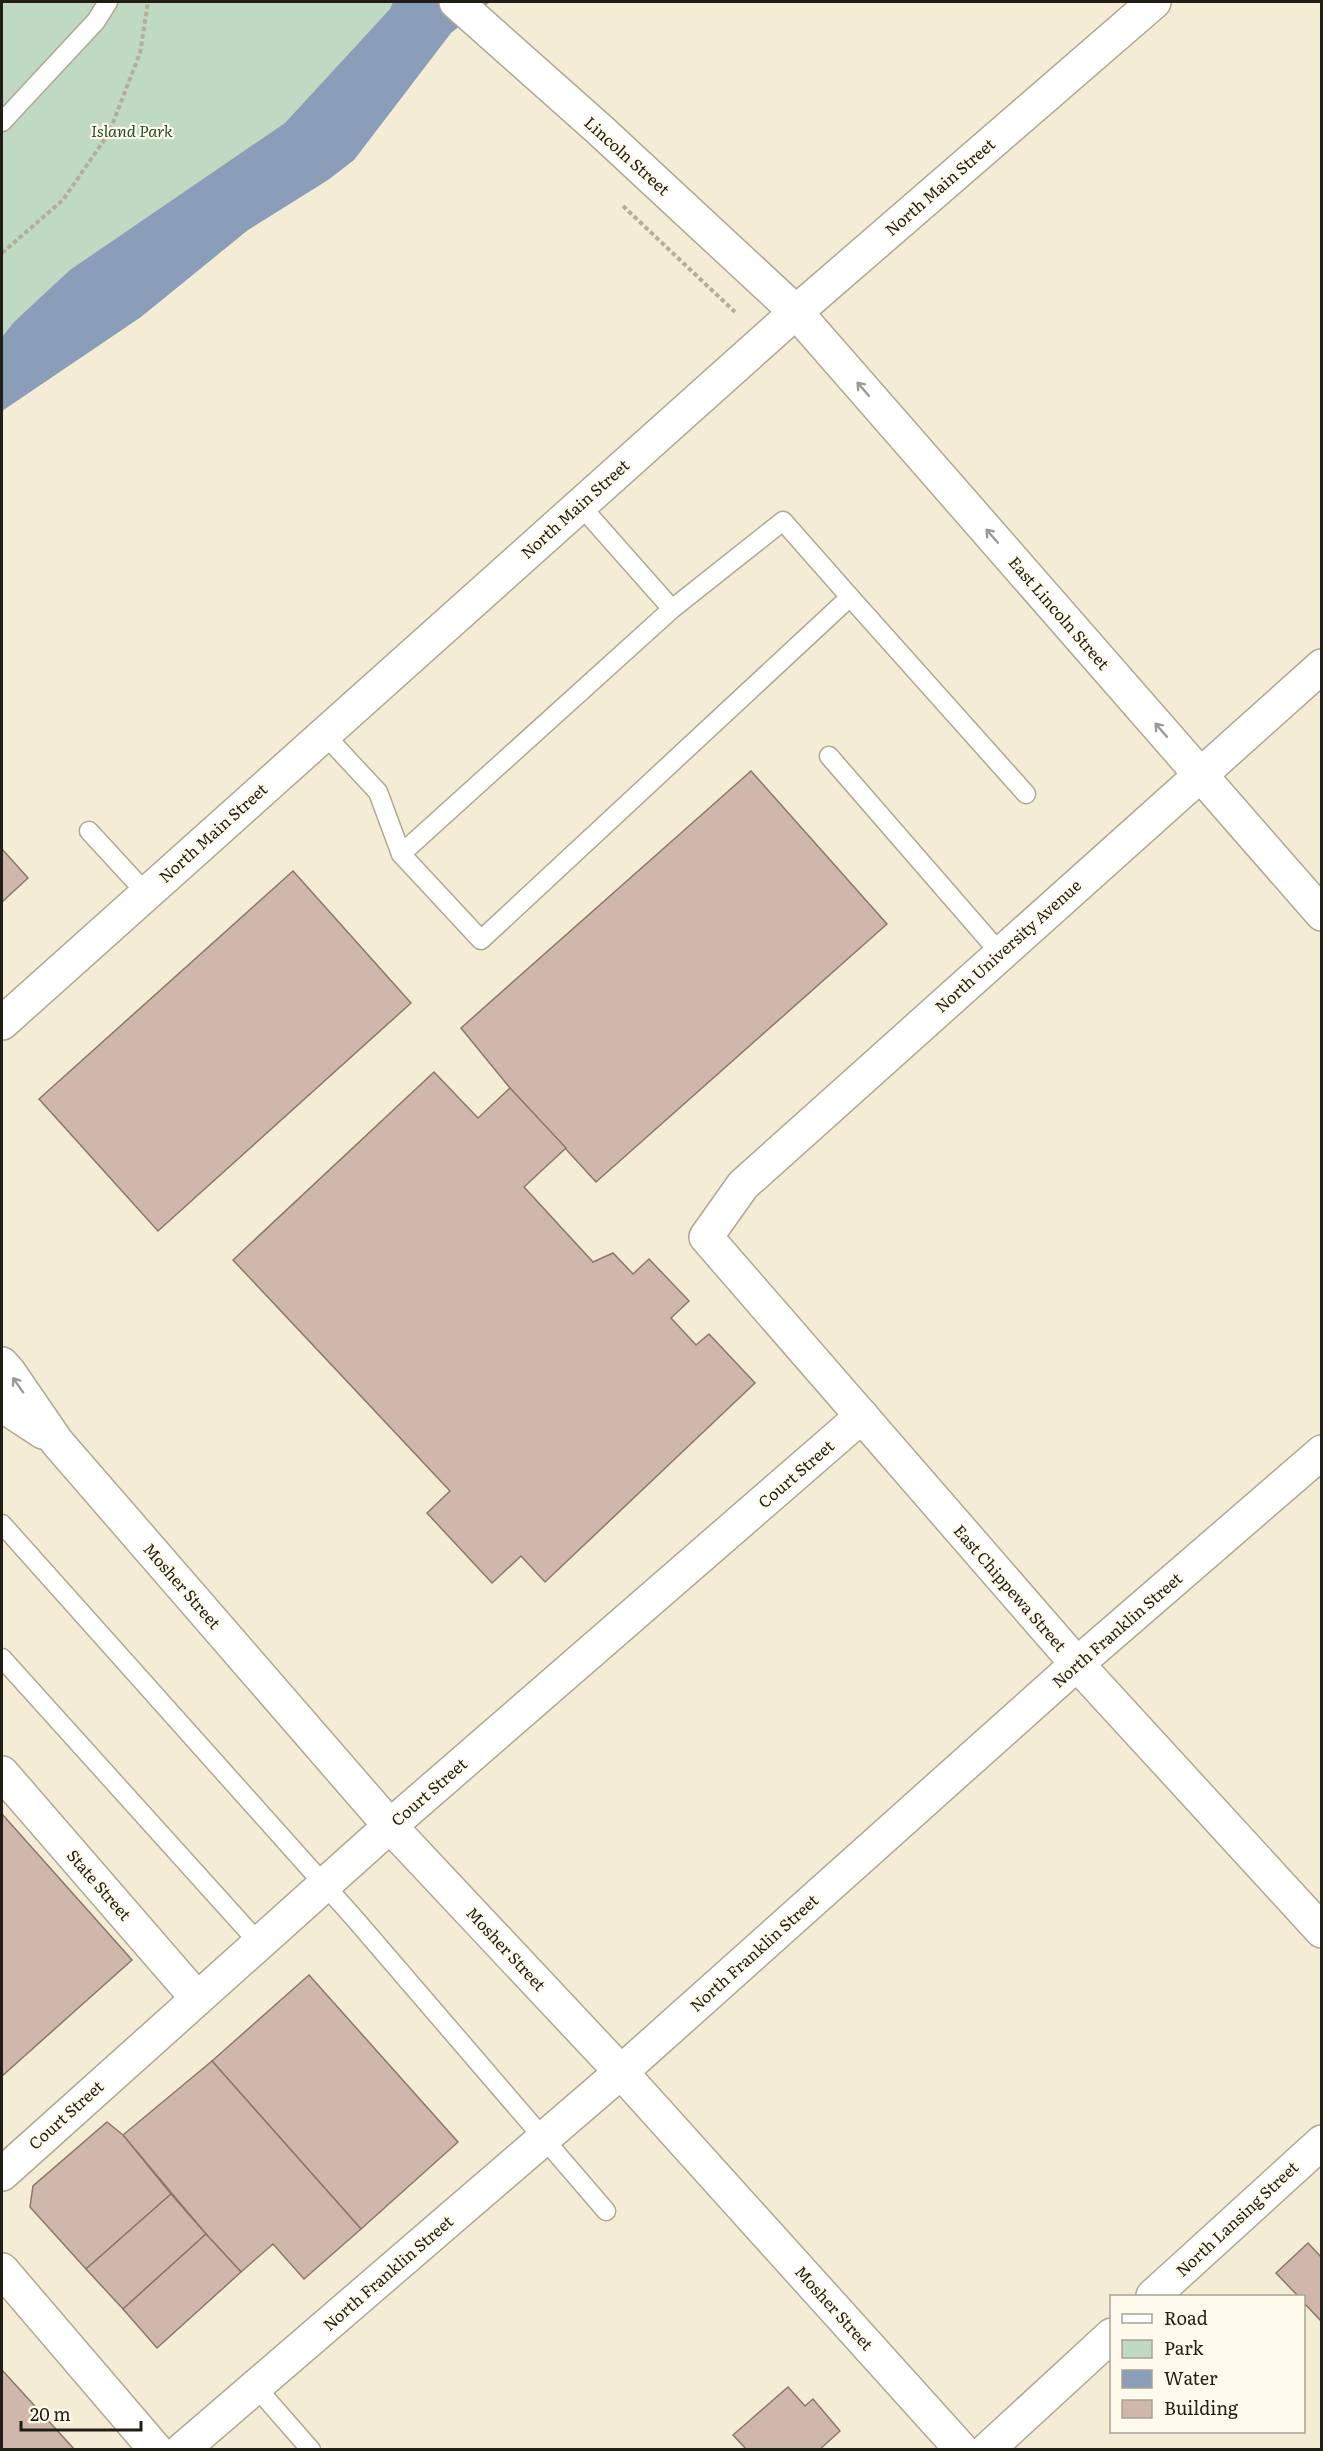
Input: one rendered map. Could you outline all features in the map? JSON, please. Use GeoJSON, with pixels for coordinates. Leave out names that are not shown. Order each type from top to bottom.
{"type":"FeatureCollection","features":[{"type":"Feature","properties":{"kind":"street","name":"Lincoln Street"},"geometry":{"type":"LineString","coordinates":[[456,2],[600,130],[796,312]]}},
{"type":"Feature","properties":{"kind":"street","name":"North Main Street"},"geometry":{"type":"LineString","coordinates":[[2,1023],[796,312],[1155,2]]}},
{"type":"Feature","properties":{"kind":"street","name":"East Lincoln Street"},"geometry":{"type":"LineString","coordinates":[[796,312],[1322,914]]}},
{"type":"Feature","properties":{"kind":"street","name":"North University Avenue"},"geometry":{"type":"LineString","coordinates":[[706,1237],[742,1185],[1322,666]]}},
{"type":"Feature","properties":{"kind":"street","name":"East Chippewa Street"},"geometry":{"type":"LineString","coordinates":[[706,1237],[1077,1664],[1322,1931]]}},
{"type":"Feature","properties":{"kind":"street","name":"Mosher Street"},"geometry":{"type":"LineString","coordinates":[[2,1364],[57,1442],[390,1826],[621,2072],[962,2450]]}},
{"type":"Feature","properties":{"kind":"street","name":"Mosher Street"},"geometry":{"type":"LineString","coordinates":[[2,1405],[57,1442]]}},
{"type":"Feature","properties":{"kind":"street","name":"Court Street"},"geometry":{"type":"LineString","coordinates":[[2,2174],[258,1942],[862,1416]]}},
{"type":"Feature","properties":{"kind":"street","name":"North Franklin Street"},"geometry":{"type":"LineString","coordinates":[[182,2450],[621,2072],[1077,1664],[1322,1452]]}},
{"type":"Feature","properties":{"kind":"street","name":"State Street"},"geometry":{"type":"LineString","coordinates":[[2,1773],[196,1997]]}},
{"type":"Feature","properties":{"kind":"street","name":"North Lansing Street"},"geometry":{"type":"LineString","coordinates":[[1154,2295],[1322,2142]]}},
{"type":"Feature","properties":{"kind":"street"},"geometry":{"type":"LineString","coordinates":[[2,2270],[156,2450]]}},
{"type":"Feature","properties":{"kind":"street"},"geometry":{"type":"LineString","coordinates":[[987,2450],[1110,2337]]}},
{"type":"Feature","properties":{"kind":"lane"},"geometry":{"type":"LineString","coordinates":[[2,122],[96,21],[108,2]]}},
{"type":"Feature","properties":{"kind":"lane"},"geometry":{"type":"LineString","coordinates":[[580,505],[672,609]]}},
{"type":"Feature","properties":{"kind":"lane"},"geometry":{"type":"LineString","coordinates":[[401,854],[672,609],[783,521],[1026,794]]}},
{"type":"Feature","properties":{"kind":"lane"},"geometry":{"type":"LineString","coordinates":[[324,734],[378,792],[401,854],[481,940],[850,597]]}},
{"type":"Feature","properties":{"kind":"lane"},"geometry":{"type":"LineString","coordinates":[[829,756],[1000,953]]}},
{"type":"Feature","properties":{"kind":"lane"},"geometry":{"type":"LineString","coordinates":[[89,831],[146,893]]}},
{"type":"Feature","properties":{"kind":"lane"},"geometry":{"type":"LineString","coordinates":[[2,1524],[323,1885],[606,2211]]}},
{"type":"Feature","properties":{"kind":"lane"},"geometry":{"type":"LineString","coordinates":[[2,1658],[258,1942]]}},
{"type":"Feature","properties":{"kind":"lane"},"geometry":{"type":"LineString","coordinates":[[255,2386],[310,2450]]}},
{"type":"Feature","properties":{"kind":"path"},"geometry":{"type":"LineString","coordinates":[[2,253],[63,200],[109,133],[140,52],[148,2]]}},
{"type":"Feature","properties":{"kind":"green space","name":"Island Park"},"geometry":{"type":"Polygon","coordinates":[[[2,2],[426,2],[2,384],[2,2]]]}},
{"type":"Feature","properties":{"kind":"water"},"geometry":{"type":"Polygon","coordinates":[[[393,2],[490,2],[451,33],[354,160],[328,180],[248,230],[141,317],[2,411],[2,337],[14,322],[70,270],[285,123],[390,9],[393,2]]]}},
{"type":"Feature","properties":{"kind":"building"},"geometry":{"type":"Polygon","coordinates":[[[751,771],[887,924],[596,1182],[510,1088],[461,1028],[751,771]]]}},
{"type":"Feature","properties":{"kind":"building"},"geometry":{"type":"Polygon","coordinates":[[[2,849],[28,878],[2,902],[2,849]]]}},
{"type":"Feature","properties":{"kind":"building"},"geometry":{"type":"Polygon","coordinates":[[[293,871],[411,1003],[158,1231],[39,1099],[293,871]]]}},
{"type":"Feature","properties":{"kind":"building"},"geometry":{"type":"Polygon","coordinates":[[[434,1072],[478,1118],[510,1088],[566,1148],[524,1187],[593,1262],[613,1253],[633,1274],[649,1259],[689,1301],[671,1318],[696,1345],[709,1334],[755,1383],[545,1582],[521,1556],[492,1583],[427,1513],[450,1491],[233,1260],[434,1072]]]}},
{"type":"Feature","properties":{"kind":"building"},"geometry":{"type":"Polygon","coordinates":[[[2,1814],[132,1960],[2,2076],[2,1814]]]}},
{"type":"Feature","properties":{"kind":"building"},"geometry":{"type":"Polygon","coordinates":[[[309,1975],[458,2142],[361,2229],[212,2061],[309,1975]]]}},
{"type":"Feature","properties":{"kind":"building"},"geometry":{"type":"Polygon","coordinates":[[[212,2061],[361,2229],[304,2279],[273,2244],[241,2272],[123,2135],[212,2061]]]}},
{"type":"Feature","properties":{"kind":"building"},"geometry":{"type":"Polygon","coordinates":[[[107,2122],[123,2135],[171,2194],[86,2269],[30,2207],[33,2186],[107,2122]]]}},
{"type":"Feature","properties":{"kind":"building"},"geometry":{"type":"Polygon","coordinates":[[[171,2194],[206,2234],[123,2309],[86,2269],[171,2194]]]}},
{"type":"Feature","properties":{"kind":"building"},"geometry":{"type":"Polygon","coordinates":[[[206,2234],[241,2272],[157,2348],[123,2309],[206,2234]]]}},
{"type":"Feature","properties":{"kind":"building"},"geometry":{"type":"Polygon","coordinates":[[[1308,2243],[1322,2258],[1322,2322],[1305,2304],[1305,2295],[1297,2295],[1276,2273],[1308,2243]]]}},
{"type":"Feature","properties":{"kind":"building"},"geometry":{"type":"Polygon","coordinates":[[[2,2370],[75,2450],[2,2450],[2,2370]]]}},
{"type":"Feature","properties":{"kind":"building"},"geometry":{"type":"Polygon","coordinates":[[[788,2387],[805,2406],[813,2399],[840,2431],[819,2450],[747,2450],[733,2435],[788,2387]]]}}]}
